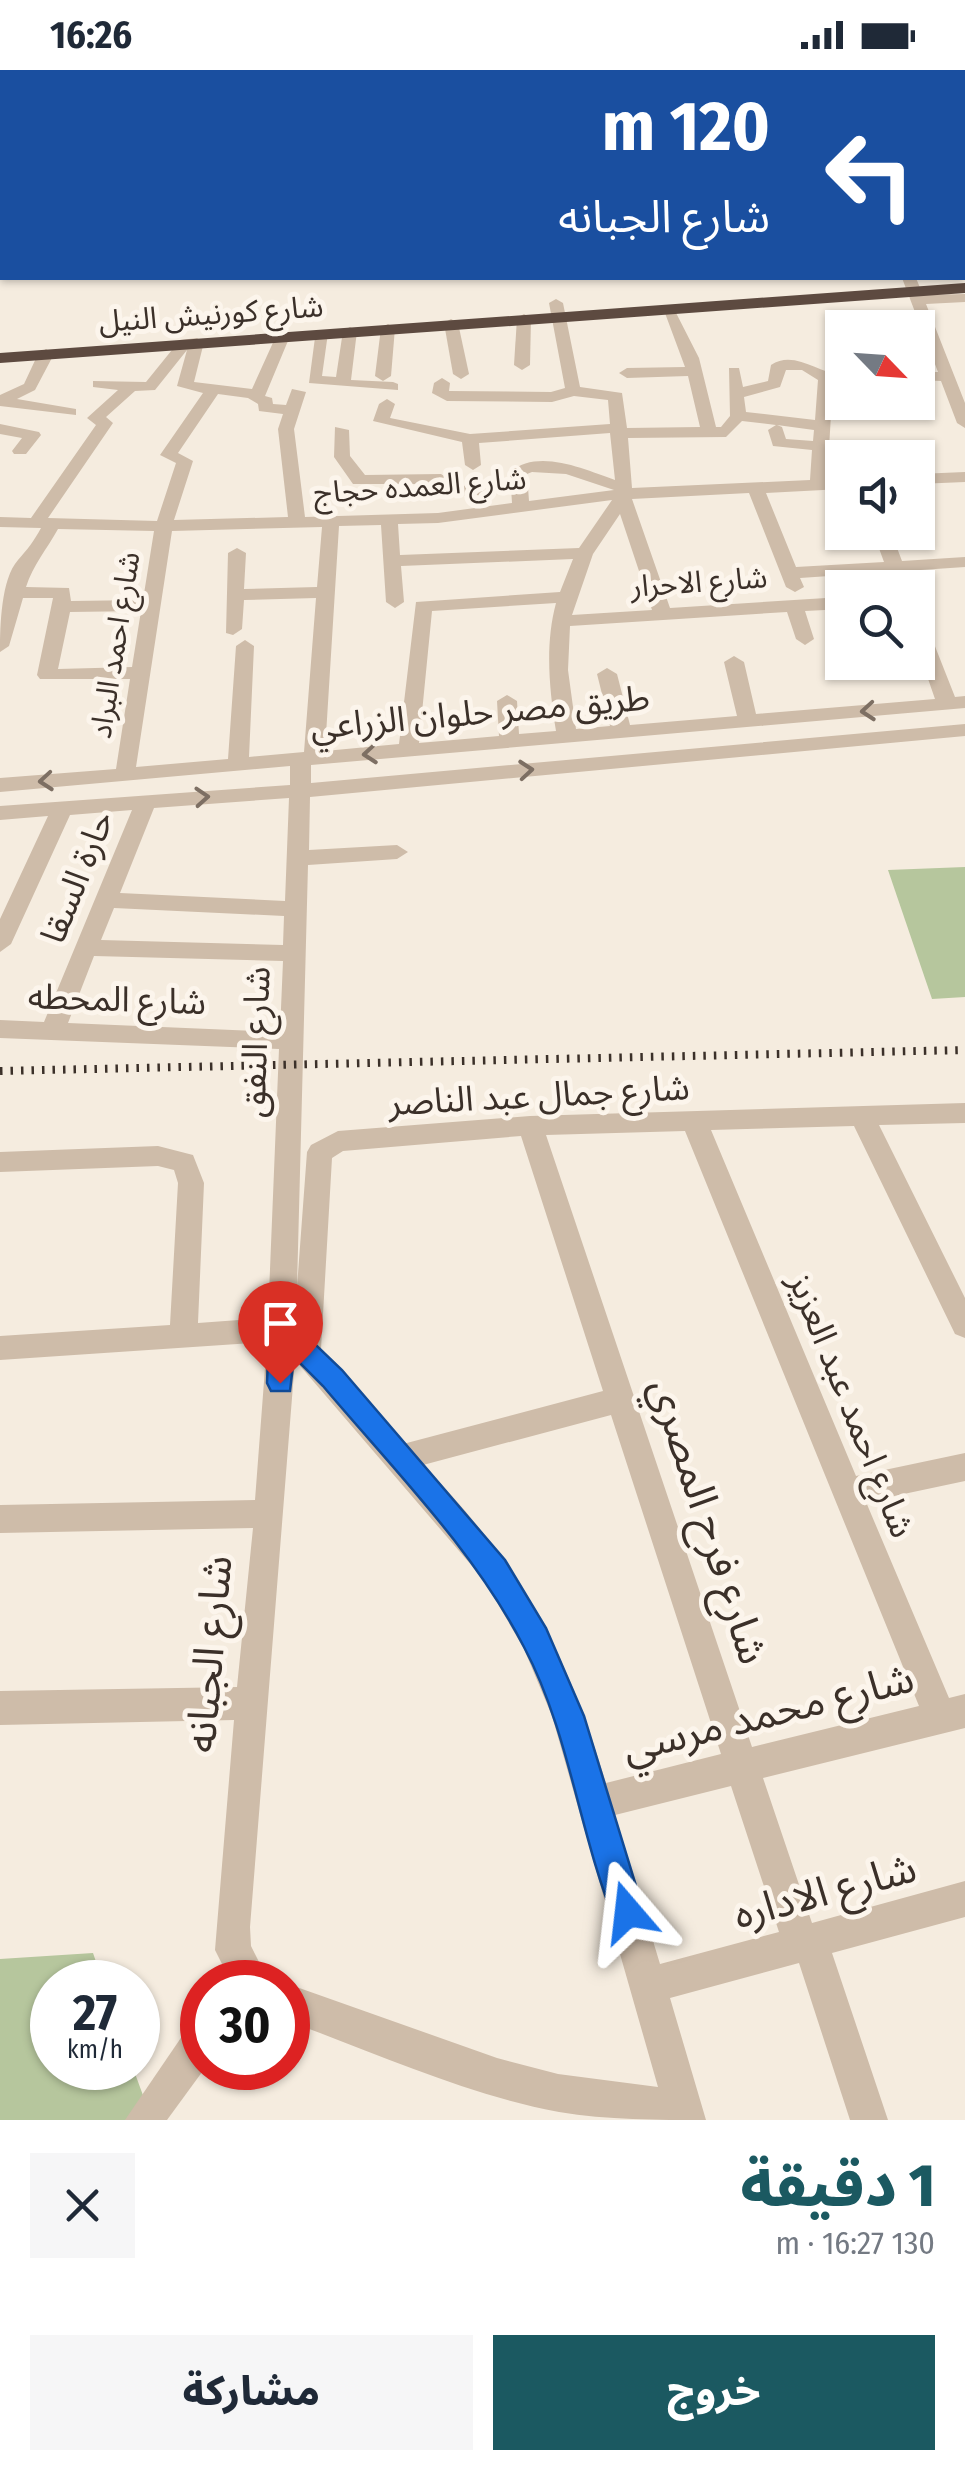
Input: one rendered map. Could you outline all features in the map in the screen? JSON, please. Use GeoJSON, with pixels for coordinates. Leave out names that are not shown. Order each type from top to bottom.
{"type":"FeatureCollection","features":[{"type":"Feature","properties":{"kind":"highway","name":"شارع كورنيش النيل"},"geometry":{"type":"LineString","coordinates":[[0,358],[524,318],[557,309],[667,308],[915,287]]}},
{"type":"Feature","properties":{"kind":"highway","name":"شارع كورنيش النيل"},"geometry":{"type":"LineString","coordinates":[[0,346],[915,287],[965,288]]}},
{"type":"Feature","properties":{"kind":"street"},"geometry":{"type":"LineString","coordinates":[[915,287],[965,298]]}},
{"type":"Feature","properties":{"kind":"street"},"geometry":{"type":"LineString","coordinates":[[915,287],[965,423]]}},
{"type":"Feature","properties":{"kind":"street"},"geometry":{"type":"LineString","coordinates":[[667,308],[718,432]]}},
{"type":"Feature","properties":{"kind":"street"},"geometry":{"type":"LineString","coordinates":[[557,309],[573,391]]}},
{"type":"Feature","properties":{"kind":"street"},"geometry":{"type":"LineString","coordinates":[[522,365],[524,318]]}},
{"type":"Feature","properties":{"kind":"street"},"geometry":{"type":"LineString","coordinates":[[451,323],[461,374]]}},
{"type":"Feature","properties":{"kind":"street"},"geometry":{"type":"LineString","coordinates":[[388,328],[388,389],[380,420],[470,439],[618,430],[718,432]]}},
{"type":"Feature","properties":{"kind":"street"},"geometry":{"type":"LineString","coordinates":[[342,382],[350,331]]}},
{"type":"Feature","properties":{"kind":"street"},"geometry":{"type":"LineString","coordinates":[[320,333],[314,380],[388,389]]}},
{"type":"Feature","properties":{"kind":"street"},"geometry":{"type":"LineString","coordinates":[[256,394],[283,336]]}},
{"type":"Feature","properties":{"kind":"street"},"geometry":{"type":"LineString","coordinates":[[98,384],[150,387],[191,342]]}},
{"type":"Feature","properties":{"kind":"street"},"geometry":{"type":"LineString","coordinates":[[191,342],[184,384],[212,391],[256,394],[266,401],[265,408],[290,410]]}},
{"type":"Feature","properties":{"kind":"street"},"geometry":{"type":"LineString","coordinates":[[1,401],[30,387],[46,354]]}},
{"type":"Feature","properties":{"kind":"street"},"geometry":{"type":"LineString","coordinates":[[718,432],[737,404],[775,384],[777,366],[801,362],[825,374]]}},
{"type":"Feature","properties":{"kind":"street"},"geometry":{"type":"LineString","coordinates":[[627,373],[695,370]]}},
{"type":"Feature","properties":{"kind":"street"},"geometry":{"type":"LineString","coordinates":[[734,371],[737,404]]}},
{"type":"Feature","properties":{"kind":"street"},"geometry":{"type":"LineString","coordinates":[[935,376],[947,376]]}},
{"type":"Feature","properties":{"kind":"street"},"geometry":{"type":"LineString","coordinates":[[442,383],[441,394],[447,396],[552,397],[573,391],[614,394],[623,493],[663,615]]}},
{"type":"Feature","properties":{"kind":"street"},"geometry":{"type":"LineString","coordinates":[[0,646],[8,602],[24,564],[34,556],[43,525],[104,423],[94,419],[128,388]]}},
{"type":"Feature","properties":{"kind":"street","name":"شارع احمد البراد"},"geometry":{"type":"LineString","coordinates":[[125,774],[164,526],[186,460],[167,461],[190,423],[203,414],[212,391]]}},
{"type":"Feature","properties":{"kind":"street"},"geometry":{"type":"LineString","coordinates":[[297,522],[286,429],[298,392]]}},
{"type":"Feature","properties":{"kind":"street"},"geometry":{"type":"LineString","coordinates":[[1,401],[70,412]]}},
{"type":"Feature","properties":{"kind":"street"},"geometry":{"type":"LineString","coordinates":[[737,404],[770,408]]}},
{"type":"Feature","properties":{"kind":"street"},"geometry":{"type":"LineString","coordinates":[[737,404],[823,426]]}},
{"type":"Feature","properties":{"kind":"street"},"geometry":{"type":"LineString","coordinates":[[818,485],[825,418]]}},
{"type":"Feature","properties":{"kind":"street"},"geometry":{"type":"LineString","coordinates":[[0,429],[33,435],[20,452]]}},
{"type":"Feature","properties":{"kind":"street"},"geometry":{"type":"LineString","coordinates":[[341,430],[342,458],[354,468],[358,479],[441,479],[456,491],[498,490]]}},
{"type":"Feature","properties":{"kind":"street"},"geometry":{"type":"LineString","coordinates":[[776,430],[779,443],[821,446]]}},
{"type":"Feature","properties":{"kind":"street"},"geometry":{"type":"LineString","coordinates":[[470,439],[482,466],[513,509]]}},
{"type":"Feature","properties":{"kind":"street"},"geometry":{"type":"LineString","coordinates":[[513,509],[518,472],[522,468],[560,469],[623,493]]}},
{"type":"Feature","properties":{"kind":"street"},"geometry":{"type":"LineString","coordinates":[[935,479],[965,477]]}},
{"type":"Feature","properties":{"kind":"street"},"geometry":{"type":"LineString","coordinates":[[362,520],[363,505],[378,480]]}},
{"type":"Feature","properties":{"kind":"street","name":"شارع العمده حجاج"},"geometry":{"type":"LineString","coordinates":[[0,522],[164,526],[389,520],[513,509],[623,493],[825,485]]}},
{"type":"Feature","properties":{"kind":"street"},"geometry":{"type":"LineString","coordinates":[[756,489],[789,573],[805,639]]}},
{"type":"Feature","properties":{"kind":"street"},"geometry":{"type":"LineString","coordinates":[[567,738],[556,658],[560,621],[582,554],[623,493]]}},
{"type":"Feature","properties":{"kind":"street"},"geometry":{"type":"LineString","coordinates":[[389,520],[395,602]]}},
{"type":"Feature","properties":{"kind":"street","name":"شارع النفق"},"geometry":{"type":"LineString","coordinates":[[282,1329],[300,791],[307,759],[331,522]]}},
{"type":"Feature","properties":{"kind":"street"},"geometry":{"type":"LineString","coordinates":[[889,550],[896,570]]}},
{"type":"Feature","properties":{"kind":"street"},"geometry":{"type":"LineString","coordinates":[[237,553],[238,764]]}},
{"type":"Feature","properties":{"kind":"street"},"geometry":{"type":"LineString","coordinates":[[392,561],[582,554]]}},
{"type":"Feature","properties":{"kind":"street"},"geometry":{"type":"LineString","coordinates":[[0,556],[34,556]]}},
{"type":"Feature","properties":{"kind":"street"},"geometry":{"type":"LineString","coordinates":[[789,573],[965,562]]}},
{"type":"Feature","properties":{"kind":"street"},"geometry":{"type":"LineString","coordinates":[[478,578],[479,600]]}},
{"type":"Feature","properties":{"kind":"street"},"geometry":{"type":"LineString","coordinates":[[8,602],[64,592],[48,675],[141,673]]}},
{"type":"Feature","properties":{"kind":"street"},"geometry":{"type":"LineString","coordinates":[[235,595],[326,592]]}},
{"type":"Feature","properties":{"kind":"street"},"geometry":{"type":"LineString","coordinates":[[408,751],[422,610],[434,602],[566,596]]}},
{"type":"Feature","properties":{"kind":"street"},"geometry":{"type":"LineString","coordinates":[[62,605],[152,604]]}},
{"type":"Feature","properties":{"kind":"street","name":"شارع الاحرار"},"geometry":{"type":"LineString","coordinates":[[560,621],[825,605]]}},
{"type":"Feature","properties":{"kind":"street"},"geometry":{"type":"LineString","coordinates":[[734,662],[748,722]]}},
{"type":"Feature","properties":{"kind":"street"},"geometry":{"type":"LineString","coordinates":[[935,663],[956,703]]}},
{"type":"Feature","properties":{"kind":"street"},"geometry":{"type":"LineString","coordinates":[[606,674],[622,733]]}},
{"type":"Feature","properties":{"kind":"street"},"geometry":{"type":"LineString","coordinates":[[507,701],[509,742]]}},
{"type":"Feature","properties":{"kind":"street","name":"طريق مصر حلوان الزراعي"},"geometry":{"type":"LineString","coordinates":[[0,786],[956,703]]}},
{"type":"Feature","properties":{"kind":"street"},"geometry":{"type":"LineString","coordinates":[[134,718],[160,716]]}},
{"type":"Feature","properties":{"kind":"street","name":"طريق مصر حلوان الزراعي"},"geometry":{"type":"LineString","coordinates":[[0,812],[300,791],[965,730]]}},
{"type":"Feature","properties":{"kind":"street","name":"حارة السقا"},"geometry":{"type":"LineString","coordinates":[[52,1034],[146,802]]}},
{"type":"Feature","properties":{"kind":"street"},"geometry":{"type":"LineString","coordinates":[[0,944],[62,808]]}},
{"type":"Feature","properties":{"kind":"street"},"geometry":{"type":"LineString","coordinates":[[297,858],[397,852]]}},
{"type":"Feature","properties":{"kind":"street"},"geometry":{"type":"LineString","coordinates":[[106,900],[296,909]]}},
{"type":"Feature","properties":{"kind":"street"},"geometry":{"type":"LineString","coordinates":[[86,948],[294,953]]}},
{"type":"Feature","properties":{"kind":"street","name":"شارع المحطه"},"geometry":{"type":"LineString","coordinates":[[0,1029],[291,1041]]}},
{"type":"Feature","properties":{"kind":"street","name":"شارع جمال عبد الناصر"},"geometry":{"type":"LineString","coordinates":[[307,1351],[320,1152],[338,1141],[530,1126],[965,1113]]}},
{"type":"Feature","properties":{"kind":"street"},"geometry":{"type":"LineString","coordinates":[[862,1116],[965,1326]]}},
{"type":"Feature","properties":{"kind":"street","name":"شارع احمد عبد العزيز"},"geometry":{"type":"LineString","coordinates":[[694,1121],[847,1492],[952,1714]]}},
{"type":"Feature","properties":{"kind":"street","name":"شارع فرح المصري"},"geometry":{"type":"LineString","coordinates":[[530,1126],[742,1766],[869,2120]]}},
{"type":"Feature","properties":{"kind":"street"},"geometry":{"type":"LineString","coordinates":[[0,1162],[158,1156],[184,1162],[191,1183],[184,1335]]}},
{"type":"Feature","properties":{"kind":"street"},"geometry":{"type":"LineString","coordinates":[[0,1348],[282,1329],[307,1351],[495,1570],[536,1638],[569,1716],[685,2115],[558,2093],[497,2077],[310,2011]]}},
{"type":"Feature","properties":{"kind":"street","name":"شارع الجبانه"},"geometry":{"type":"LineString","coordinates":[[238,1960],[232,1927],[282,1329]]}},
{"type":"Feature","properties":{"kind":"street"},"geometry":{"type":"LineString","coordinates":[[396,1458],[622,1399]]}},
{"type":"Feature","properties":{"kind":"street"},"geometry":{"type":"LineString","coordinates":[[847,1492],[965,1467]]}},
{"type":"Feature","properties":{"kind":"street"},"geometry":{"type":"LineString","coordinates":[[0,1519],[269,1514]]}},
{"type":"Feature","properties":{"kind":"street"},"geometry":{"type":"LineString","coordinates":[[0,1708],[252,1702]]}},
{"type":"Feature","properties":{"kind":"street","name":"شارع محمد مرسي"},"geometry":{"type":"LineString","coordinates":[[593,1803],[952,1714]]}},
{"type":"Feature","properties":{"kind":"street","name":"شارع الاداره"},"geometry":{"type":"LineString","coordinates":[[650,1985],[965,1899]]}},
{"type":"Feature","properties":{"kind":"street"},"geometry":{"type":"LineString","coordinates":[[144,2120],[180,2070]]}},
{"type":"Feature","properties":{"kind":"green space"},"geometry":{"type":"Polygon","coordinates":[[[965,867],[965,997],[932,999],[888,870],[965,867]]]}},
{"type":"Feature","properties":{"kind":"green space"},"geometry":{"type":"Polygon","coordinates":[[[93,1953],[95,1960],[30,1960],[30,2090],[141,2090],[152,2120],[0,2120],[0,1959],[93,1953]]]}},
{"type":"Feature","properties":{"kind":"railway"},"geometry":{"type":"LineString","coordinates":[[0,1071],[965,1050]]}},
{"type":"Feature","properties":{"kind":"route"},"geometry":{"type":"LineString","coordinates":[[280,1383],[282,1329],[332,1378],[495,1570],[536,1638],[569,1716],[628,1912]]}}]}
